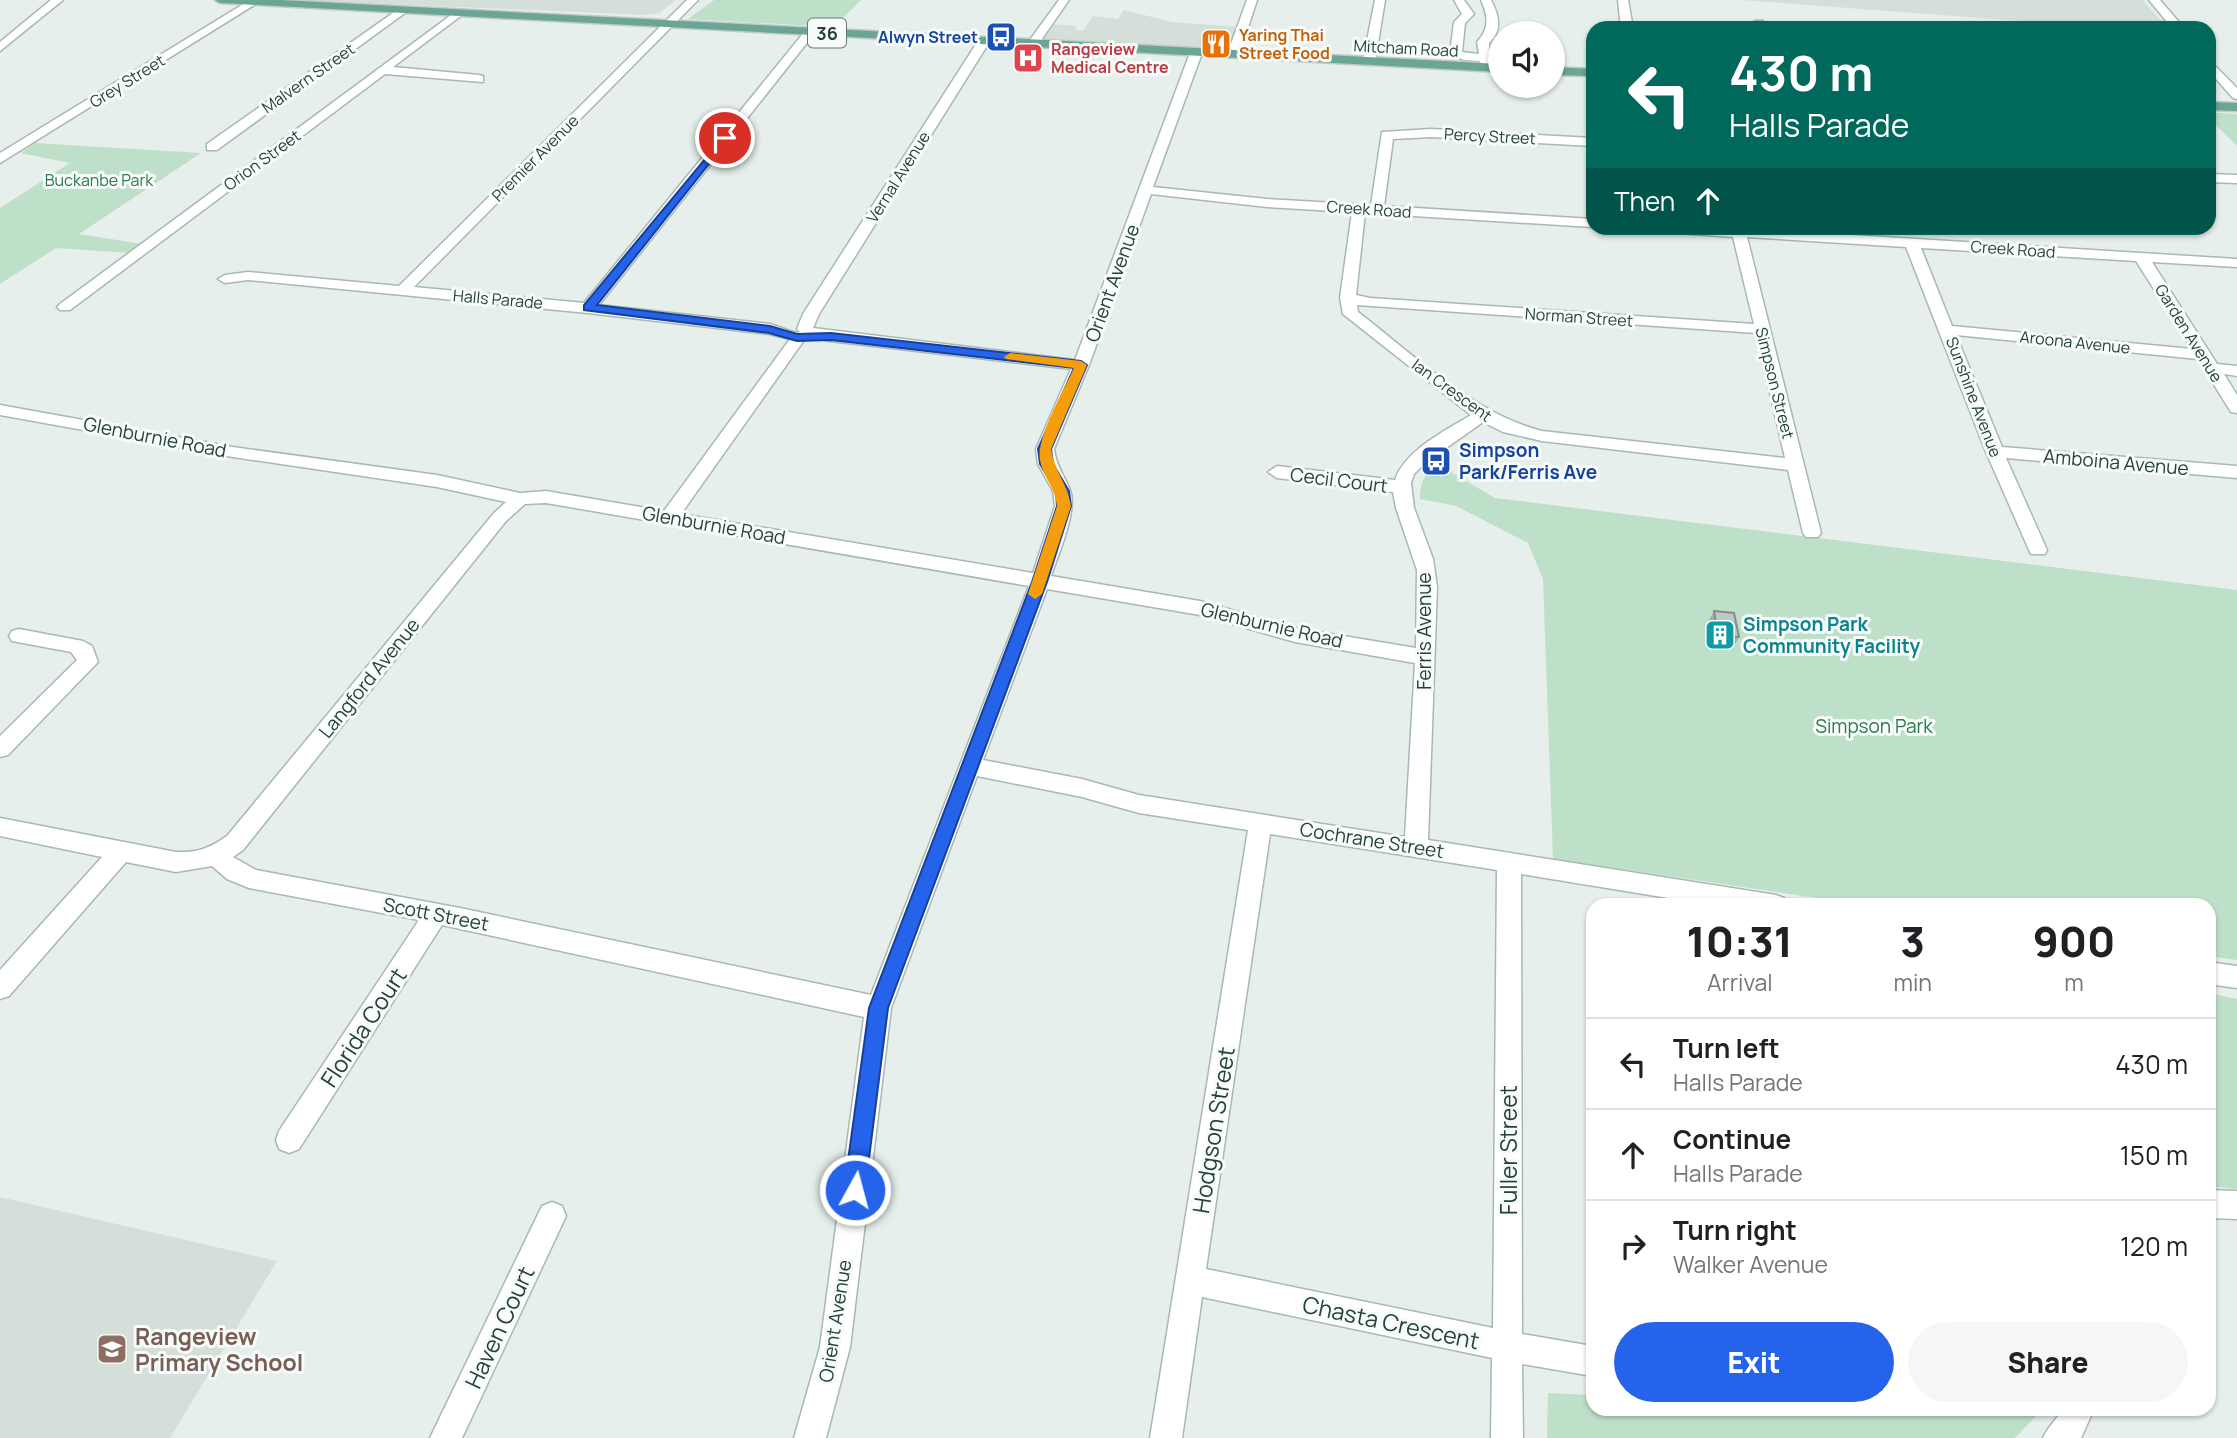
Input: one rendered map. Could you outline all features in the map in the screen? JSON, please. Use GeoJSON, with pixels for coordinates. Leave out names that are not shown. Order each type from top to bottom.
{"type":"FeatureCollection","features":[{"type":"Feature","properties":{"kind":"main road","name":"Mitcham Road"},"geometry":{"type":"LineString","coordinates":[[223,0],[1233,55],[1488,65]]}},
{"type":"Feature","properties":{"kind":"main road"},"geometry":{"type":"LineString","coordinates":[[1565,72],[1586,73]]}},
{"type":"Feature","properties":{"kind":"main road"},"geometry":{"type":"LineString","coordinates":[[2216,106],[2237,107]]}},
{"type":"Feature","properties":{"kind":"street"},"geometry":{"type":"LineString","coordinates":[[0,48],[58,0]]}},
{"type":"Feature","properties":{"kind":"street","name":"Premier Avenue"},"geometry":{"type":"LineString","coordinates":[[402,291],[693,0]]}},
{"type":"Feature","properties":{"kind":"street"},"geometry":{"type":"LineString","coordinates":[[1033,44],[1064,0]]}},
{"type":"Feature","properties":{"kind":"street"},"geometry":{"type":"LineString","coordinates":[[1233,55],[1252,0]]}},
{"type":"Feature","properties":{"kind":"street"},"geometry":{"type":"LineString","coordinates":[[1369,61],[1380,0]]}},
{"type":"Feature","properties":{"kind":"street"},"geometry":{"type":"LineString","coordinates":[[1460,0],[1468,14],[1460,22],[1456,54],[1488,64]]}},
{"type":"Feature","properties":{"kind":"street"},"geometry":{"type":"LineString","coordinates":[[1486,0],[1493,15],[1492,21]]}},
{"type":"Feature","properties":{"kind":"street"},"geometry":{"type":"LineString","coordinates":[[1623,0],[1626,21]]}},
{"type":"Feature","properties":{"kind":"street"},"geometry":{"type":"LineString","coordinates":[[2154,0],[2172,21]]}},
{"type":"Feature","properties":{"kind":"street","name":"Grey Street"},"geometry":{"type":"LineString","coordinates":[[0,159],[254,2]]}},
{"type":"Feature","properties":{"kind":"street","name":"Malvern Street"},"geometry":{"type":"LineString","coordinates":[[212,147],[404,10]]}},
{"type":"Feature","properties":{"kind":"street","name":"Orion Street"},"geometry":{"type":"LineString","coordinates":[[65,307],[458,13]]}},
{"type":"Feature","properties":{"kind":"street"},"geometry":{"type":"LineString","coordinates":[[589,307],[810,32]]}},
{"type":"Feature","properties":{"kind":"street"},"geometry":{"type":"LineString","coordinates":[[1488,38],[1483,43],[1488,59]]}},
{"type":"Feature","properties":{"kind":"street","name":"Vernal Avenue"},"geometry":{"type":"LineString","coordinates":[[669,517],[798,332],[984,41]]}},
{"type":"Feature","properties":{"kind":"street","name":"Orient Avenue"},"geometry":{"type":"LineString","coordinates":[[810,1438],[835,1347],[878,1008],[1040,582],[1064,506],[1062,491],[1047,464],[1045,449],[1081,365],[1196,53]]}},
{"type":"Feature","properties":{"kind":"street"},"geometry":{"type":"LineString","coordinates":[[384,70],[479,79]]}},
{"type":"Feature","properties":{"kind":"street"},"geometry":{"type":"LineString","coordinates":[[2216,71],[2237,95]]}},
{"type":"Feature","properties":{"kind":"street","name":"Percy Street"},"geometry":{"type":"LineString","coordinates":[[1377,210],[1387,135],[1431,133],[1586,142]]}},
{"type":"Feature","properties":{"kind":"street"},"geometry":{"type":"LineString","coordinates":[[2216,179],[2237,180]]}},
{"type":"Feature","properties":{"kind":"street","name":"Creek Road"},"geometry":{"type":"LineString","coordinates":[[1147,190],[1267,203],[1586,223]]}},
{"type":"Feature","properties":{"kind":"street"},"geometry":{"type":"LineString","coordinates":[[1348,298],[1359,209]]}},
{"type":"Feature","properties":{"kind":"street","name":"Simpson Street"},"geometry":{"type":"LineString","coordinates":[[1740,235],[1812,533]]}},
{"type":"Feature","properties":{"kind":"street","name":"Creek Road"},"geometry":{"type":"LineString","coordinates":[[1824,235],[2237,263]]}},
{"type":"Feature","properties":{"kind":"street","name":"Sunshine Avenue"},"geometry":{"type":"LineString","coordinates":[[1911,242],[1995,452],[2038,550]]}},
{"type":"Feature","properties":{"kind":"street","name":"Garden Avenue"},"geometry":{"type":"LineString","coordinates":[[2141,257],[2237,408]]}},
{"type":"Feature","properties":{"kind":"street","name":"Halls Parade"},"geometry":{"type":"LineString","coordinates":[[225,279],[248,276],[589,307],[1081,365]]}},
{"type":"Feature","properties":{"kind":"street","name":"Norman Street"},"geometry":{"type":"LineString","coordinates":[[1348,298],[1396,304],[1762,329]]}},
{"type":"Feature","properties":{"kind":"street","name":"Ian Crescent"},"geometry":{"type":"LineString","coordinates":[[1348,298],[1351,314],[1373,332],[1482,415],[1509,428],[1542,436],[1796,465]]}},
{"type":"Feature","properties":{"kind":"street"},"geometry":{"type":"LineString","coordinates":[[1373,332],[1384,313],[1396,304]]}},
{"type":"Feature","properties":{"kind":"street","name":"Aroona Avenue"},"geometry":{"type":"LineString","coordinates":[[1948,330],[2206,362],[2237,371]]}},
{"type":"Feature","properties":{"kind":"street","name":"Glenburnie Road"},"geometry":{"type":"LineString","coordinates":[[0,410],[233,452],[437,481],[520,499],[546,497],[1200,608],[1295,635],[1425,657]]}},
{"type":"Feature","properties":{"kind":"street"},"geometry":{"type":"LineString","coordinates":[[1402,487],[1406,473],[1416,462],[1482,415]]}},
{"type":"Feature","properties":{"kind":"street","name":"Amboina Avenue"},"geometry":{"type":"LineString","coordinates":[[1995,452],[2237,472]]}},
{"type":"Feature","properties":{"kind":"street","name":"Cecil Court"},"geometry":{"type":"LineString","coordinates":[[1277,472],[1402,487]]}},
{"type":"Feature","properties":{"kind":"street","name":"Ferris Avenue"},"geometry":{"type":"LineString","coordinates":[[1402,487],[1405,510],[1420,542],[1426,571],[1425,657],[1416,847]]}},
{"type":"Feature","properties":{"kind":"street","name":"Langford Avenue"},"geometry":{"type":"LineString","coordinates":[[218,856],[235,843],[491,528],[520,499]]}},
{"type":"Feature","properties":{"kind":"street"},"geometry":{"type":"LineString","coordinates":[[0,750],[88,662],[85,652],[76,646],[19,636]]}},
{"type":"Feature","properties":{"kind":"street","name":"Cochrane Street"},"geometry":{"type":"LineString","coordinates":[[970,766],[1082,788],[1139,804],[1734,898]]}},
{"type":"Feature","properties":{"kind":"street","name":"Hodgson Street"},"geometry":{"type":"LineString","coordinates":[[1166,1438],[1260,822]]}},
{"type":"Feature","properties":{"kind":"street"},"geometry":{"type":"LineString","coordinates":[[0,827],[176,862],[198,862],[218,856]]}},
{"type":"Feature","properties":{"kind":"street"},"geometry":{"type":"LineString","coordinates":[[0,988],[120,852]]}},
{"type":"Feature","properties":{"kind":"street","name":"Scott Street"},"geometry":{"type":"LineString","coordinates":[[218,856],[241,877],[253,881],[273,882],[436,914],[878,1008]]}},
{"type":"Feature","properties":{"kind":"street","name":"Fuller Street"},"geometry":{"type":"LineString","coordinates":[[1507,1438],[1510,861]]}},
{"type":"Feature","properties":{"kind":"street","name":"Florida Court"},"geometry":{"type":"LineString","coordinates":[[289,1140],[436,914]]}},
{"type":"Feature","properties":{"kind":"street"},"geometry":{"type":"LineString","coordinates":[[2216,973],[2237,977]]}},
{"type":"Feature","properties":{"kind":"street"},"geometry":{"type":"LineString","coordinates":[[2216,1205],[2237,1205]]}},
{"type":"Feature","properties":{"kind":"street","name":"Haven Court"},"geometry":{"type":"LineString","coordinates":[[446,1438],[552,1216]]}},
{"type":"Feature","properties":{"kind":"street","name":"Chasta Crescent"},"geometry":{"type":"LineString","coordinates":[[1190,1280],[1586,1360]]}},
{"type":"Feature","properties":{"kind":"street"},"geometry":{"type":"LineString","coordinates":[[2059,1438],[2068,1430],[2075,1416]]}},
{"type":"Feature","properties":{"kind":"shaded area"},"geometry":{"type":"Polygon","coordinates":[[[300,0],[675,0],[660,13],[643,15],[300,0]]]}},
{"type":"Feature","properties":{"kind":"shaded area"},"geometry":{"type":"Polygon","coordinates":[[[1743,0],[2143,0],[2161,21],[2022,21],[1743,0]]]}},
{"type":"Feature","properties":{"kind":"shaded area"},"geometry":{"type":"Polygon","coordinates":[[[1124,10],[1172,22],[1238,27],[1231,48],[1226,50],[1140,44],[1132,46],[1042,38],[1052,24],[1075,26],[1076,30],[1083,31],[1093,16],[1118,19],[1124,10]]]}},
{"type":"Feature","properties":{"kind":"shaded area","name":"Rangeview Primary School"},"geometry":{"type":"Polygon","coordinates":[[[0,1197],[277,1261],[170,1438],[0,1438],[0,1197]]]}},
{"type":"Feature","properties":{"kind":"green space"},"geometry":{"type":"Polygon","coordinates":[[[714,0],[861,0],[834,27],[688,19],[714,0]]]}},
{"type":"Feature","properties":{"kind":"green space"},"geometry":{"type":"Polygon","coordinates":[[[2216,112],[2237,114],[2237,146],[2216,125],[2216,112]]]}},
{"type":"Feature","properties":{"kind":"green space","name":"Buckanbe Park"},"geometry":{"type":"Polygon","coordinates":[[[35,143],[201,153],[79,234],[142,244],[130,253],[56,248],[0,284],[0,208],[70,163],[21,153],[35,143]]]}},
{"type":"Feature","properties":{"kind":"green space","name":"Simpson Park"},"geometry":{"type":"Polygon","coordinates":[[[1437,464],[1495,498],[2237,590],[2237,960],[2216,957],[2216,898],[1817,898],[1553,859],[1543,579],[1528,543],[1456,506],[1420,499],[1424,479],[1437,464]]]}},
{"type":"Feature","properties":{"kind":"green space"},"geometry":{"type":"Polygon","coordinates":[[[2216,994],[2237,999],[2237,1189],[2216,1187],[2216,994]]]}},
{"type":"Feature","properties":{"kind":"green space"},"geometry":{"type":"Polygon","coordinates":[[[1548,1393],[1586,1395],[1586,1416],[2036,1416],[2015,1438],[1547,1438],[1548,1393]]]}},
{"type":"Feature","properties":{"kind":"building"},"geometry":{"type":"Polygon","coordinates":[[[1714,611],[1734,613],[1739,637],[1718,635],[1714,611]]]}},
{"type":"Feature","properties":{"kind":"slow traffic"},"geometry":{"type":"LineString","coordinates":[[1010,357],[1081,365],[1045,449],[1047,464],[1062,491],[1064,506],[1035,594]]}},
{"type":"Feature","properties":{"kind":"place","name":"Alwyn Street"},"geometry":{"type":"Point","coordinates":[1001,37]}},
{"type":"Feature","properties":{"kind":"place","name":"Yaring Thai Street Food"},"geometry":{"type":"Point","coordinates":[1216,44]}},
{"type":"Feature","properties":{"kind":"place","name":"Rangeview Medical Centre"},"geometry":{"type":"Point","coordinates":[1028,58]}},
{"type":"Feature","properties":{"kind":"place","name":"Simpson Park/Ferris Ave"},"geometry":{"type":"Point","coordinates":[1436,461]}},
{"type":"Feature","properties":{"kind":"place","name":"Simpson Park Community Facility"},"geometry":{"type":"Point","coordinates":[1720,635]}},
{"type":"Feature","properties":{"kind":"place","name":"Rangeview Primary School"},"geometry":{"type":"Point","coordinates":[112,1349]}},
{"type":"Feature","properties":{"kind":"route"},"geometry":{"type":"LineString","coordinates":[[725,138],[589,307],[770,329],[797,337],[831,336],[1081,365],[1045,449],[1047,464],[1062,491],[1064,506],[1040,582],[878,1008],[855,1190]]}}]}
